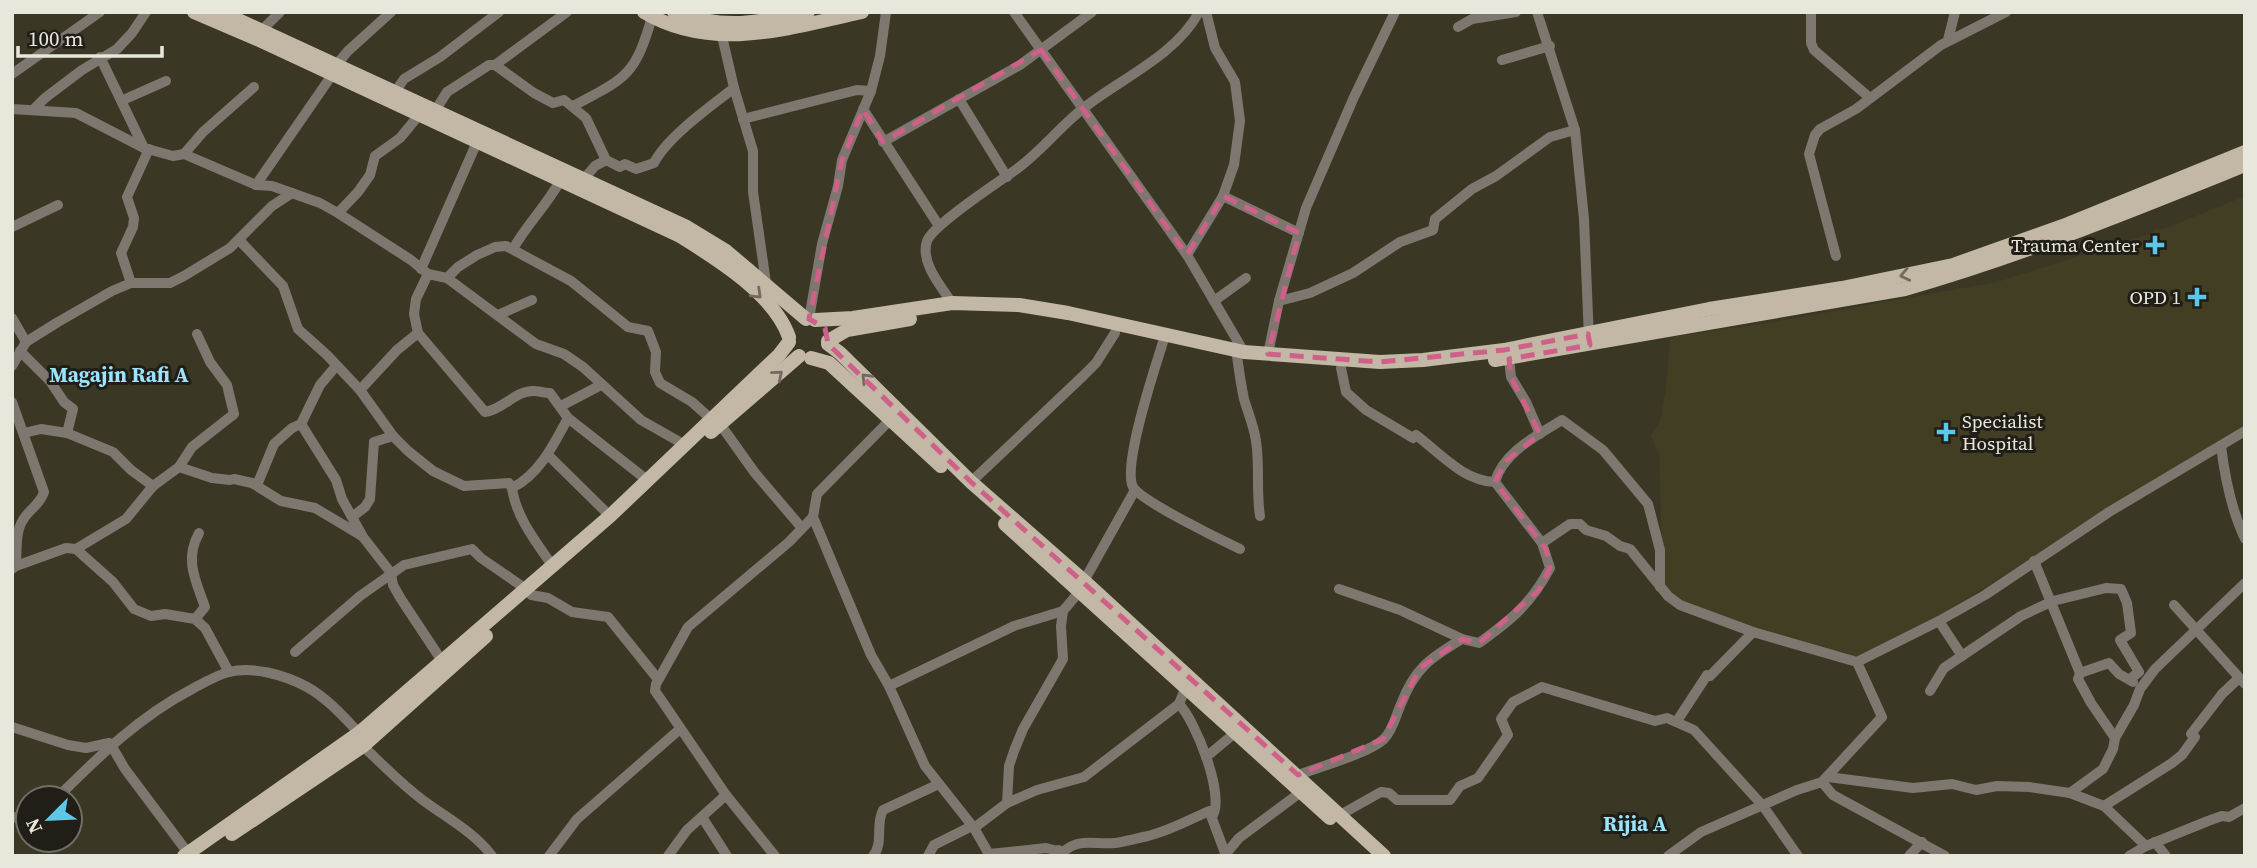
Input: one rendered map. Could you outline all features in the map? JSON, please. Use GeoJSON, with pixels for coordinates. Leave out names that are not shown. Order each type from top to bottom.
{"type":"FeatureCollection","features":[{"type":"Feature","properties":{"kind":"main road"},"geometry":{"type":"LineString","coordinates":[[194,12],[395,92],[685,226],[726,251],[810,319],[825,328],[828,342],[971,482],[1235,733],[1371,856]]}},
{"type":"Feature","properties":{"kind":"main road"},"geometry":{"type":"LineString","coordinates":[[221,12],[261,30],[419,114],[680,236],[719,260],[758,293],[783,321],[792,351],[829,363],[890,420],[1298,775],[1384,856]]}},
{"type":"Feature","properties":{"kind":"main road"},"geometry":{"type":"LineString","coordinates":[[674,12],[703,16],[762,34],[862,12]]}},
{"type":"Feature","properties":{"kind":"main road"},"geometry":{"type":"LineString","coordinates":[[648,15],[688,30],[727,24],[760,23],[807,12]]}},
{"type":"Feature","properties":{"kind":"main road"},"geometry":{"type":"LineString","coordinates":[[190,855],[361,739],[529,592],[552,565],[610,516],[685,445],[805,357],[821,354],[828,342],[847,330],[962,310],[1019,313],[1163,342],[1341,368],[1415,368],[1509,359],[1709,309],[1842,288],[1954,265],[2068,224],[2245,152]]}},
{"type":"Feature","properties":{"kind":"main road"},"geometry":{"type":"LineString","coordinates":[[361,739],[442,661],[616,522],[779,355],[789,340],[792,327],[810,319],[853,318],[952,303],[1018,305],[1068,313],[1240,354],[1380,362],[1423,360],[1589,340],[1905,289],[2076,232],[2245,165]]}},
{"type":"Feature","properties":{"kind":"street"},"geometry":{"type":"LineString","coordinates":[[12,74],[100,12]]}},
{"type":"Feature","properties":{"kind":"street"},"geometry":{"type":"LineString","coordinates":[[34,110],[50,94],[100,57],[117,48],[132,33],[146,12]]}},
{"type":"Feature","properties":{"kind":"street"},"geometry":{"type":"LineString","coordinates":[[261,30],[281,12]]}},
{"type":"Feature","properties":{"kind":"street"},"geometry":{"type":"LineString","coordinates":[[256,185],[348,51],[391,12]]}},
{"type":"Feature","properties":{"kind":"street"},"geometry":{"type":"LineString","coordinates":[[395,92],[404,79],[440,57],[499,12]]}},
{"type":"Feature","properties":{"kind":"street"},"geometry":{"type":"LineString","coordinates":[[495,65],[567,12]]}},
{"type":"Feature","properties":{"kind":"street"},"geometry":{"type":"LineString","coordinates":[[810,319],[822,244],[838,186],[842,160],[872,91],[886,12]]}},
{"type":"Feature","properties":{"kind":"street"},"geometry":{"type":"LineString","coordinates":[[1014,12],[1187,255],[1240,354],[1245,402],[1252,417],[1260,467],[1257,494],[1260,516]]}},
{"type":"Feature","properties":{"kind":"street"},"geometry":{"type":"LineString","coordinates":[[883,142],[1041,51],[1092,12]]}},
{"type":"Feature","properties":{"kind":"street"},"geometry":{"type":"LineString","coordinates":[[952,303],[930,269],[926,253],[928,240],[939,226],[1007,177],[1084,107],[1161,53],[1178,38],[1199,12]]}},
{"type":"Feature","properties":{"kind":"street"},"geometry":{"type":"LineString","coordinates":[[1187,255],[1223,196],[1234,164],[1240,121],[1235,82],[1215,48],[1206,12]]}},
{"type":"Feature","properties":{"kind":"street"},"geometry":{"type":"LineString","coordinates":[[1268,354],[1279,301],[1306,208],[1348,109],[1395,12]]}},
{"type":"Feature","properties":{"kind":"street"},"geometry":{"type":"LineString","coordinates":[[1458,27],[1472,19],[1516,12]]}},
{"type":"Feature","properties":{"kind":"street"},"geometry":{"type":"LineString","coordinates":[[1537,12],[1575,130],[1584,219],[1589,340]]}},
{"type":"Feature","properties":{"kind":"street"},"geometry":{"type":"LineString","coordinates":[[1811,12],[1811,43],[1814,50],[1870,98]]}},
{"type":"Feature","properties":{"kind":"street"},"geometry":{"type":"LineString","coordinates":[[1948,40],[1955,12]]}},
{"type":"Feature","properties":{"kind":"street"},"geometry":{"type":"LineString","coordinates":[[1836,256],[1809,154],[1820,129],[1856,109],[1948,40],[1991,22],[2006,12]]}},
{"type":"Feature","properties":{"kind":"street"},"geometry":{"type":"LineString","coordinates":[[573,106],[619,81],[630,71],[644,45],[648,15]]}},
{"type":"Feature","properties":{"kind":"street"},"geometry":{"type":"LineString","coordinates":[[727,24],[734,88],[753,151],[753,192],[766,283]]}},
{"type":"Feature","properties":{"kind":"street"},"geometry":{"type":"LineString","coordinates":[[1502,60],[1549,46]]}},
{"type":"Feature","properties":{"kind":"street"},"geometry":{"type":"LineString","coordinates":[[100,57],[147,148],[127,197],[134,218],[133,227],[121,253],[131,283]]}},
{"type":"Feature","properties":{"kind":"street"},"geometry":{"type":"LineString","coordinates":[[435,111],[447,92],[489,65],[495,65],[553,103],[564,100],[573,106],[586,118],[606,160],[620,167],[625,164],[636,169],[654,163],[665,147],[734,88]]}},
{"type":"Feature","properties":{"kind":"street"},"geometry":{"type":"LineString","coordinates":[[123,100],[166,81]]}},
{"type":"Feature","properties":{"kind":"street"},"geometry":{"type":"LineString","coordinates":[[184,155],[203,132],[254,87]]}},
{"type":"Feature","properties":{"kind":"street"},"geometry":{"type":"LineString","coordinates":[[743,119],[857,90],[872,91]]}},
{"type":"Feature","properties":{"kind":"street"},"geometry":{"type":"LineString","coordinates":[[959,99],[1007,177]]}},
{"type":"Feature","properties":{"kind":"street"},"geometry":{"type":"LineString","coordinates":[[12,108],[76,113],[147,148],[173,156],[184,155],[256,185],[272,186],[320,203],[411,260],[424,272],[447,278],[536,344],[574,360],[641,420],[685,445]]}},
{"type":"Feature","properties":{"kind":"street"},"geometry":{"type":"LineString","coordinates":[[863,109],[939,226]]}},
{"type":"Feature","properties":{"kind":"street"},"geometry":{"type":"LineString","coordinates":[[338,214],[370,174],[375,156],[400,138],[419,114]]}},
{"type":"Feature","properties":{"kind":"street"},"geometry":{"type":"LineString","coordinates":[[1279,301],[1310,293],[1353,273],[1400,242],[1433,230],[1435,219],[1472,189],[1496,176],[1550,137],[1575,130]]}},
{"type":"Feature","properties":{"kind":"street"},"geometry":{"type":"LineString","coordinates":[[477,142],[424,272],[414,314],[418,333],[485,412],[492,412],[504,403],[531,391],[550,393],[568,418],[647,480]]}},
{"type":"Feature","properties":{"kind":"street"},"geometry":{"type":"LineString","coordinates":[[583,180],[595,166],[606,160]]}},
{"type":"Feature","properties":{"kind":"street"},"geometry":{"type":"LineString","coordinates":[[513,249],[524,229],[551,198],[560,180]]}},
{"type":"Feature","properties":{"kind":"street"},"geometry":{"type":"LineString","coordinates":[[12,366],[23,346],[112,291],[131,283],[170,284],[239,240],[272,206],[292,193]]}},
{"type":"Feature","properties":{"kind":"street"},"geometry":{"type":"LineString","coordinates":[[1223,196],[1299,233]]}},
{"type":"Feature","properties":{"kind":"street"},"geometry":{"type":"LineString","coordinates":[[12,227],[58,205]]}},
{"type":"Feature","properties":{"kind":"street"},"geometry":{"type":"LineString","coordinates":[[239,240],[283,286],[298,329],[360,390],[393,436],[433,471],[464,486],[509,483],[530,535],[552,565]]}},
{"type":"Feature","properties":{"kind":"street"},"geometry":{"type":"LineString","coordinates":[[447,278],[468,261],[502,246],[513,249],[565,277],[628,327],[648,331],[656,352],[655,372],[660,383],[692,402],[715,422],[801,527]]}},
{"type":"Feature","properties":{"kind":"street"},"geometry":{"type":"LineString","coordinates":[[1214,301],[1246,278]]}},
{"type":"Feature","properties":{"kind":"street"},"geometry":{"type":"LineString","coordinates":[[498,315],[532,300]]}},
{"type":"Feature","properties":{"kind":"street"},"geometry":{"type":"LineString","coordinates":[[12,317],[23,346],[64,402],[73,409],[67,433]]}},
{"type":"Feature","properties":{"kind":"street"},"geometry":{"type":"LineString","coordinates":[[360,390],[397,350],[418,333]]}},
{"type":"Feature","properties":{"kind":"street"},"geometry":{"type":"LineString","coordinates":[[971,482],[1096,363],[1115,333]]}},
{"type":"Feature","properties":{"kind":"street"},"geometry":{"type":"LineString","coordinates":[[76,549],[126,519],[153,486],[179,467],[191,447],[234,414],[228,385],[210,362],[197,334]]}},
{"type":"Feature","properties":{"kind":"street"},"geometry":{"type":"LineString","coordinates":[[1163,342],[1135,442],[1132,483],[1135,490],[1185,522],[1240,549]]}},
{"type":"Feature","properties":{"kind":"street"},"geometry":{"type":"LineString","coordinates":[[1509,359],[1511,377],[1540,434]]}},
{"type":"Feature","properties":{"kind":"street"},"geometry":{"type":"LineString","coordinates":[[257,485],[274,444],[292,428],[301,424],[320,385],[336,366]]}},
{"type":"Feature","properties":{"kind":"street"},"geometry":{"type":"LineString","coordinates":[[1339,589],[1400,610],[1462,639],[1479,643],[1521,611],[1539,590],[1550,568],[1542,542],[1495,482],[1479,481],[1453,466],[1416,435],[1413,439],[1366,410],[1346,392],[1341,368]]}},
{"type":"Feature","properties":{"kind":"street"},"geometry":{"type":"LineString","coordinates":[[561,406],[601,385]]}},
{"type":"Feature","properties":{"kind":"street"},"geometry":{"type":"LineString","coordinates":[[12,402],[44,492],[41,500],[22,520],[14,568],[66,548],[76,549],[113,582],[134,609],[151,616],[165,614],[195,619],[205,628],[229,672]]}},
{"type":"Feature","properties":{"kind":"street"},"geometry":{"type":"LineString","coordinates":[[512,488],[526,481],[548,455],[568,418]]}},
{"type":"Feature","properties":{"kind":"street"},"geometry":{"type":"LineString","coordinates":[[890,420],[817,494],[813,517],[871,655],[889,686],[925,766],[973,827],[989,855],[1046,848],[1063,852],[1071,845],[1087,841],[1115,843],[1146,837],[1209,811]]}},
{"type":"Feature","properties":{"kind":"street"},"geometry":{"type":"LineString","coordinates":[[1495,482],[1506,461],[1540,434],[1562,420],[1570,424],[1603,450],[1648,504],[1660,550],[1660,587]]}},
{"type":"Feature","properties":{"kind":"street"},"geometry":{"type":"LineString","coordinates":[[301,424],[336,480],[363,537],[391,573],[393,585],[401,599],[442,661]]}},
{"type":"Feature","properties":{"kind":"street"},"geometry":{"type":"LineString","coordinates":[[24,433],[41,429],[67,433],[113,452],[153,486]]}},
{"type":"Feature","properties":{"kind":"street"},"geometry":{"type":"LineString","coordinates":[[1542,542],[1576,522],[1586,530],[1606,536],[1620,546],[1630,549],[1660,587],[1673,601],[1681,605],[1754,632],[1857,662],[1939,621],[1992,590],[2109,512],[2245,431]]}},
{"type":"Feature","properties":{"kind":"street"},"geometry":{"type":"LineString","coordinates":[[352,517],[365,507],[370,499],[374,442],[393,436]]}},
{"type":"Feature","properties":{"kind":"street"},"geometry":{"type":"LineString","coordinates":[[2221,446],[2223,471],[2231,505],[2245,539]]}},
{"type":"Feature","properties":{"kind":"street"},"geometry":{"type":"LineString","coordinates":[[548,455],[610,516]]}},
{"type":"Feature","properties":{"kind":"street"},"geometry":{"type":"LineString","coordinates":[[179,467],[212,478],[230,481],[234,479],[257,485],[281,501],[315,508],[363,537]]}},
{"type":"Feature","properties":{"kind":"street"},"geometry":{"type":"LineString","coordinates":[[1007,803],[1009,766],[1018,740],[1063,659],[1063,611],[1081,587],[1135,490]]}},
{"type":"Feature","properties":{"kind":"street"},"geometry":{"type":"LineString","coordinates":[[775,856],[726,795],[655,691],[657,678],[688,627],[789,542],[813,517]]}},
{"type":"Feature","properties":{"kind":"street"},"geometry":{"type":"LineString","coordinates":[[195,619],[205,607],[195,584],[190,557],[200,533]]}},
{"type":"Feature","properties":{"kind":"street"},"geometry":{"type":"LineString","coordinates":[[295,652],[360,596],[404,565],[424,558],[472,549],[529,592],[548,598],[572,612],[608,617],[657,678]]}},
{"type":"Feature","properties":{"kind":"street"},"geometry":{"type":"LineString","coordinates":[[2034,561],[2053,601],[2080,673],[2078,679],[2115,738]]}},
{"type":"Feature","properties":{"kind":"street"},"geometry":{"type":"LineString","coordinates":[[2070,793],[2103,769],[2113,749],[2115,738],[2140,689],[2155,669],[2245,583]]}},
{"type":"Feature","properties":{"kind":"street"},"geometry":{"type":"LineString","coordinates":[[1930,691],[1944,668],[2021,616],[2053,601],[2106,588],[2121,589],[2127,603],[2131,633],[2120,640],[2139,672],[2130,679]]}},
{"type":"Feature","properties":{"kind":"street"},"geometry":{"type":"LineString","coordinates":[[2104,806],[2182,755],[2194,737],[2191,734],[2222,694],[2242,681],[2174,605]]}},
{"type":"Feature","properties":{"kind":"street"},"geometry":{"type":"LineString","coordinates":[[889,686],[1014,626],[1063,611]]}},
{"type":"Feature","properties":{"kind":"street"},"geometry":{"type":"LineString","coordinates":[[1939,621],[1962,656]]}},
{"type":"Feature","properties":{"kind":"street"},"geometry":{"type":"LineString","coordinates":[[1677,721],[1707,675],[1710,676],[1754,632]]}},
{"type":"Feature","properties":{"kind":"street"},"geometry":{"type":"LineString","coordinates":[[1298,775],[1368,748],[1383,739],[1395,720],[1413,676],[1428,660],[1462,639]]}},
{"type":"Feature","properties":{"kind":"street"},"geometry":{"type":"LineString","coordinates":[[1825,780],[1882,717],[1857,662]]}},
{"type":"Feature","properties":{"kind":"street"},"geometry":{"type":"LineString","coordinates":[[2080,673],[2109,663],[2140,689]]}},
{"type":"Feature","properties":{"kind":"street"},"geometry":{"type":"LineString","coordinates":[[71,784],[111,745],[158,708],[229,672],[262,671],[306,686],[320,696],[402,783],[484,845],[492,856]]}},
{"type":"Feature","properties":{"kind":"street"},"geometry":{"type":"LineString","coordinates":[[929,856],[934,845],[973,827],[1007,803],[1037,790],[1084,777],[1179,704],[1186,687]]}},
{"type":"Feature","properties":{"kind":"street"},"geometry":{"type":"LineString","coordinates":[[1340,815],[1381,792],[1389,793],[1397,800],[1450,800],[1460,786],[1478,778],[1508,735],[1501,719],[1513,702],[1542,687],[1655,722],[1667,718],[1694,730],[1763,806],[1798,856]]}},
{"type":"Feature","properties":{"kind":"street"},"geometry":{"type":"LineString","coordinates":[[1179,704],[1186,711],[1206,757],[1215,795],[1215,813],[1212,817],[1209,811]]}},
{"type":"Feature","properties":{"kind":"street"},"geometry":{"type":"LineString","coordinates":[[12,727],[68,746],[86,748],[109,743],[125,769],[190,855]]}},
{"type":"Feature","properties":{"kind":"street"},"geometry":{"type":"LineString","coordinates":[[549,856],[577,819],[680,729]]}},
{"type":"Feature","properties":{"kind":"street"},"geometry":{"type":"LineString","coordinates":[[1206,757],[1235,733]]}},
{"type":"Feature","properties":{"kind":"street"},"geometry":{"type":"LineString","coordinates":[[1825,780],[1833,795],[1945,856]]}},
{"type":"Feature","properties":{"kind":"street"},"geometry":{"type":"LineString","coordinates":[[1668,856],[1701,832],[1825,780],[1913,788],[1951,784],[1976,790],[1997,786],[2029,787],[2070,793],[2104,806],[2166,856]]}},
{"type":"Feature","properties":{"kind":"street"},"geometry":{"type":"LineString","coordinates":[[873,856],[878,845],[878,823],[883,810],[940,784]]}},
{"type":"Feature","properties":{"kind":"street"},"geometry":{"type":"LineString","coordinates":[[1209,811],[1225,854],[1239,838],[1301,792]]}},
{"type":"Feature","properties":{"kind":"street"},"geometry":{"type":"LineString","coordinates":[[668,856],[687,830],[726,795]]}},
{"type":"Feature","properties":{"kind":"street"},"geometry":{"type":"LineString","coordinates":[[2129,856],[2151,844],[2222,816],[2229,817],[2245,808]]}},
{"type":"Feature","properties":{"kind":"street"},"geometry":{"type":"LineString","coordinates":[[702,817],[727,856]]}},
{"type":"Feature","properties":{"kind":"street"},"geometry":{"type":"LineString","coordinates":[[1909,856],[1922,842]]}},
{"type":"Feature","properties":{"kind":"street"},"geometry":{"type":"LineString","coordinates":[[1058,850],[1069,856]]}},
{"type":"Feature","properties":{"kind":"highlighted area"},"geometry":{"type":"Polygon","coordinates":[[[1041,50],[1187,255],[1223,196],[1299,233],[1268,354],[1380,362],[1504,350],[1588,334],[1590,345],[1509,359],[1511,377],[1540,434],[1506,461],[1495,482],[1546,549],[1550,568],[1539,590],[1479,643],[1462,639],[1420,668],[1383,739],[1298,775],[971,482],[828,344],[825,328],[809,319],[842,160],[863,109],[883,142],[1041,50]]]}},
{"type":"Feature","properties":{"kind":"shaded area","name":"Specialist Hospital"},"geometry":{"type":"Polygon","coordinates":[[[2245,196],[2245,427],[1865,661],[1769,633],[1673,599],[1663,584],[1659,455],[1651,436],[1660,421],[1670,337],[1767,323],[1997,282],[2152,233],[2157,228],[2159,230],[2169,227],[2245,196]]]}},
{"type":"Feature","properties":{"kind":"place","name":"Trauma Center"},"geometry":{"type":"Point","coordinates":[2155,245]}},
{"type":"Feature","properties":{"kind":"place","name":"OPD 1"},"geometry":{"type":"Point","coordinates":[2197,297]}},
{"type":"Feature","properties":{"kind":"place","name":"Specialist Hospital"},"geometry":{"type":"Point","coordinates":[1946,432]}},
{"type":"Feature","properties":{"kind":"district","name":"Magajin Rafi A"},"geometry":{"type":"Point","coordinates":[119,374]}},
{"type":"Feature","properties":{"kind":"district","name":"Rijia A"},"geometry":{"type":"Point","coordinates":[1635,823]}}]}
